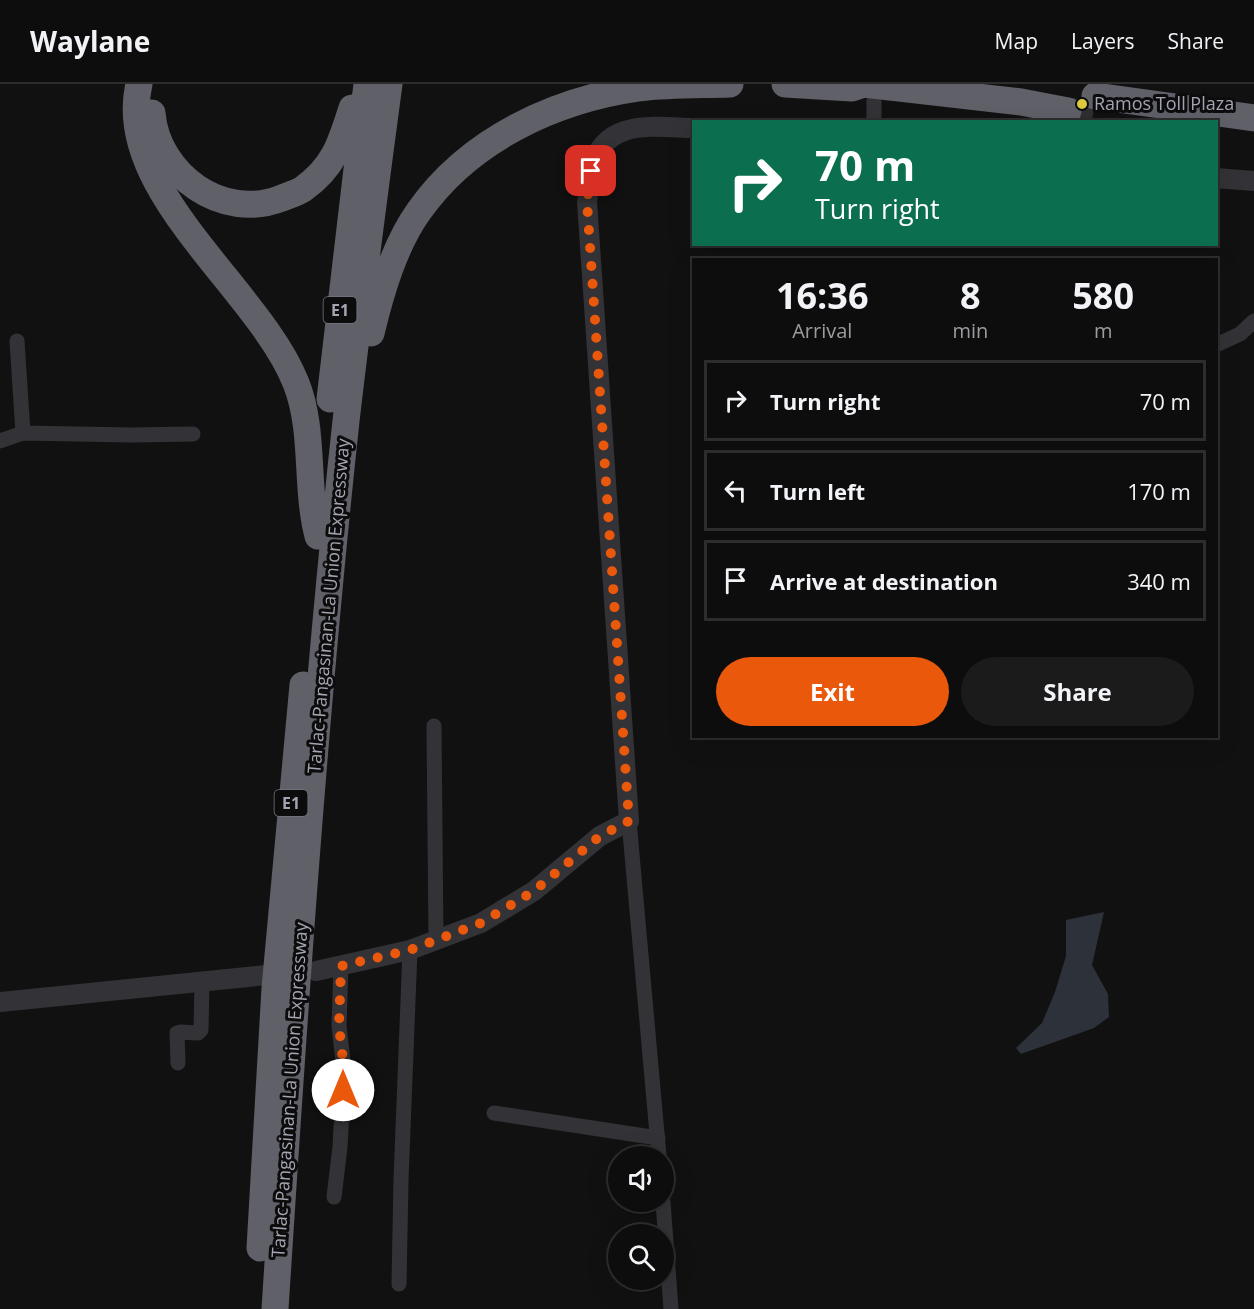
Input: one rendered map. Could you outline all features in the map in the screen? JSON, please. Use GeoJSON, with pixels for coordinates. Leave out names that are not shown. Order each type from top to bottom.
{"type":"FeatureCollection","features":[{"type":"Feature","properties":{"kind":"highway"},"geometry":{"type":"LineString","coordinates":[[139,84],[136,98],[137,126],[146,161],[165,198],[250,308],[275,344],[296,383],[306,424],[312,513],[318,536]]}},
{"type":"Feature","properties":{"kind":"highway"},"geometry":{"type":"LineString","coordinates":[[153,84],[150,98],[153,123],[170,164],[182,177],[200,190],[217,198],[233,203],[259,204],[275,201],[301,190],[335,157],[359,84]]}},
{"type":"Feature","properties":{"kind":"highway","name":"Tarlac-Pangasinan-La Union Expressway"},"geometry":{"type":"LineString","coordinates":[[256,1309],[275,988],[289,819],[330,404],[367,84]]}},
{"type":"Feature","properties":{"kind":"highway","name":"Tarlac-Pangasinan-La Union Expressway"},"geometry":{"type":"LineString","coordinates":[[275,1309],[297,960],[346,423],[389,84]]}},
{"type":"Feature","properties":{"kind":"highway"},"geometry":{"type":"LineString","coordinates":[[346,423],[359,402],[378,307],[404,235],[419,211],[454,171],[478,151],[511,129],[546,113],[590,99],[639,88],[730,84]]}},
{"type":"Feature","properties":{"kind":"highway"},"geometry":{"type":"LineString","coordinates":[[785,84],[1254,118]]}},
{"type":"Feature","properties":{"kind":"highway"},"geometry":{"type":"LineString","coordinates":[[996,84],[1138,120]]}},
{"type":"Feature","properties":{"kind":"highway"},"geometry":{"type":"LineString","coordinates":[[1218,129],[1254,134]]}},
{"type":"Feature","properties":{"kind":"street"},"geometry":{"type":"LineString","coordinates":[[867,90],[874,120]]}},
{"type":"Feature","properties":{"kind":"street"},"geometry":{"type":"LineString","coordinates":[[658,1146],[629,821],[587,202],[591,171],[596,156],[608,139],[639,126],[692,128]]}},
{"type":"Feature","properties":{"kind":"street"},"geometry":{"type":"LineString","coordinates":[[1218,178],[1254,181]]}},
{"type":"Feature","properties":{"kind":"street"},"geometry":{"type":"LineString","coordinates":[[1218,344],[1240,334],[1254,321]]}},
{"type":"Feature","properties":{"kind":"street"},"geometry":{"type":"LineString","coordinates":[[17,341],[22,433]]}},
{"type":"Feature","properties":{"kind":"street"},"geometry":{"type":"LineString","coordinates":[[0,441],[22,433],[193,434]]}},
{"type":"Feature","properties":{"kind":"street"},"geometry":{"type":"LineString","coordinates":[[434,726],[436,939]]}},
{"type":"Feature","properties":{"kind":"street"},"geometry":{"type":"LineString","coordinates":[[316,971],[410,950],[481,923],[534,891],[600,836],[629,821]]}},
{"type":"Feature","properties":{"kind":"street"},"geometry":{"type":"LineString","coordinates":[[399,1284],[410,950]]}},
{"type":"Feature","properties":{"kind":"street"},"geometry":{"type":"LineString","coordinates":[[334,1197],[340,1147],[344,1070],[339,1026],[341,966]]}},
{"type":"Feature","properties":{"kind":"street"},"geometry":{"type":"LineString","coordinates":[[0,1002],[267,975]]}},
{"type":"Feature","properties":{"kind":"street"},"geometry":{"type":"LineString","coordinates":[[178,1064],[177,1033],[198,1033],[201,1030],[202,981]]}},
{"type":"Feature","properties":{"kind":"street"},"geometry":{"type":"LineString","coordinates":[[494,1113],[658,1138]]}},
{"type":"Feature","properties":{"kind":"street"},"geometry":{"type":"LineString","coordinates":[[664,1212],[671,1309]]}},
{"type":"Feature","properties":{"kind":"shaded area"},"geometry":{"type":"Polygon","coordinates":[[[1104,912],[1092,965],[1108,994],[1109,1017],[1094,1028],[1021,1054],[1016,1048],[1042,1023],[1055,992],[1066,956],[1066,920],[1104,912]]]}},
{"type":"Feature","properties":{"kind":"tunnel"},"geometry":{"type":"LineString","coordinates":[[1068,111],[1093,115]]}},
{"type":"Feature","properties":{"kind":"place","name":"Ramos Toll Plaza"},"geometry":{"type":"Point","coordinates":[1082,104]}},
{"type":"Feature","properties":{"kind":"route"},"geometry":{"type":"LineString","coordinates":[[343,1090],[344,1070],[339,1026],[341,966],[410,950],[481,923],[534,891],[600,836],[629,821],[587,202],[591,171]]}}]}
